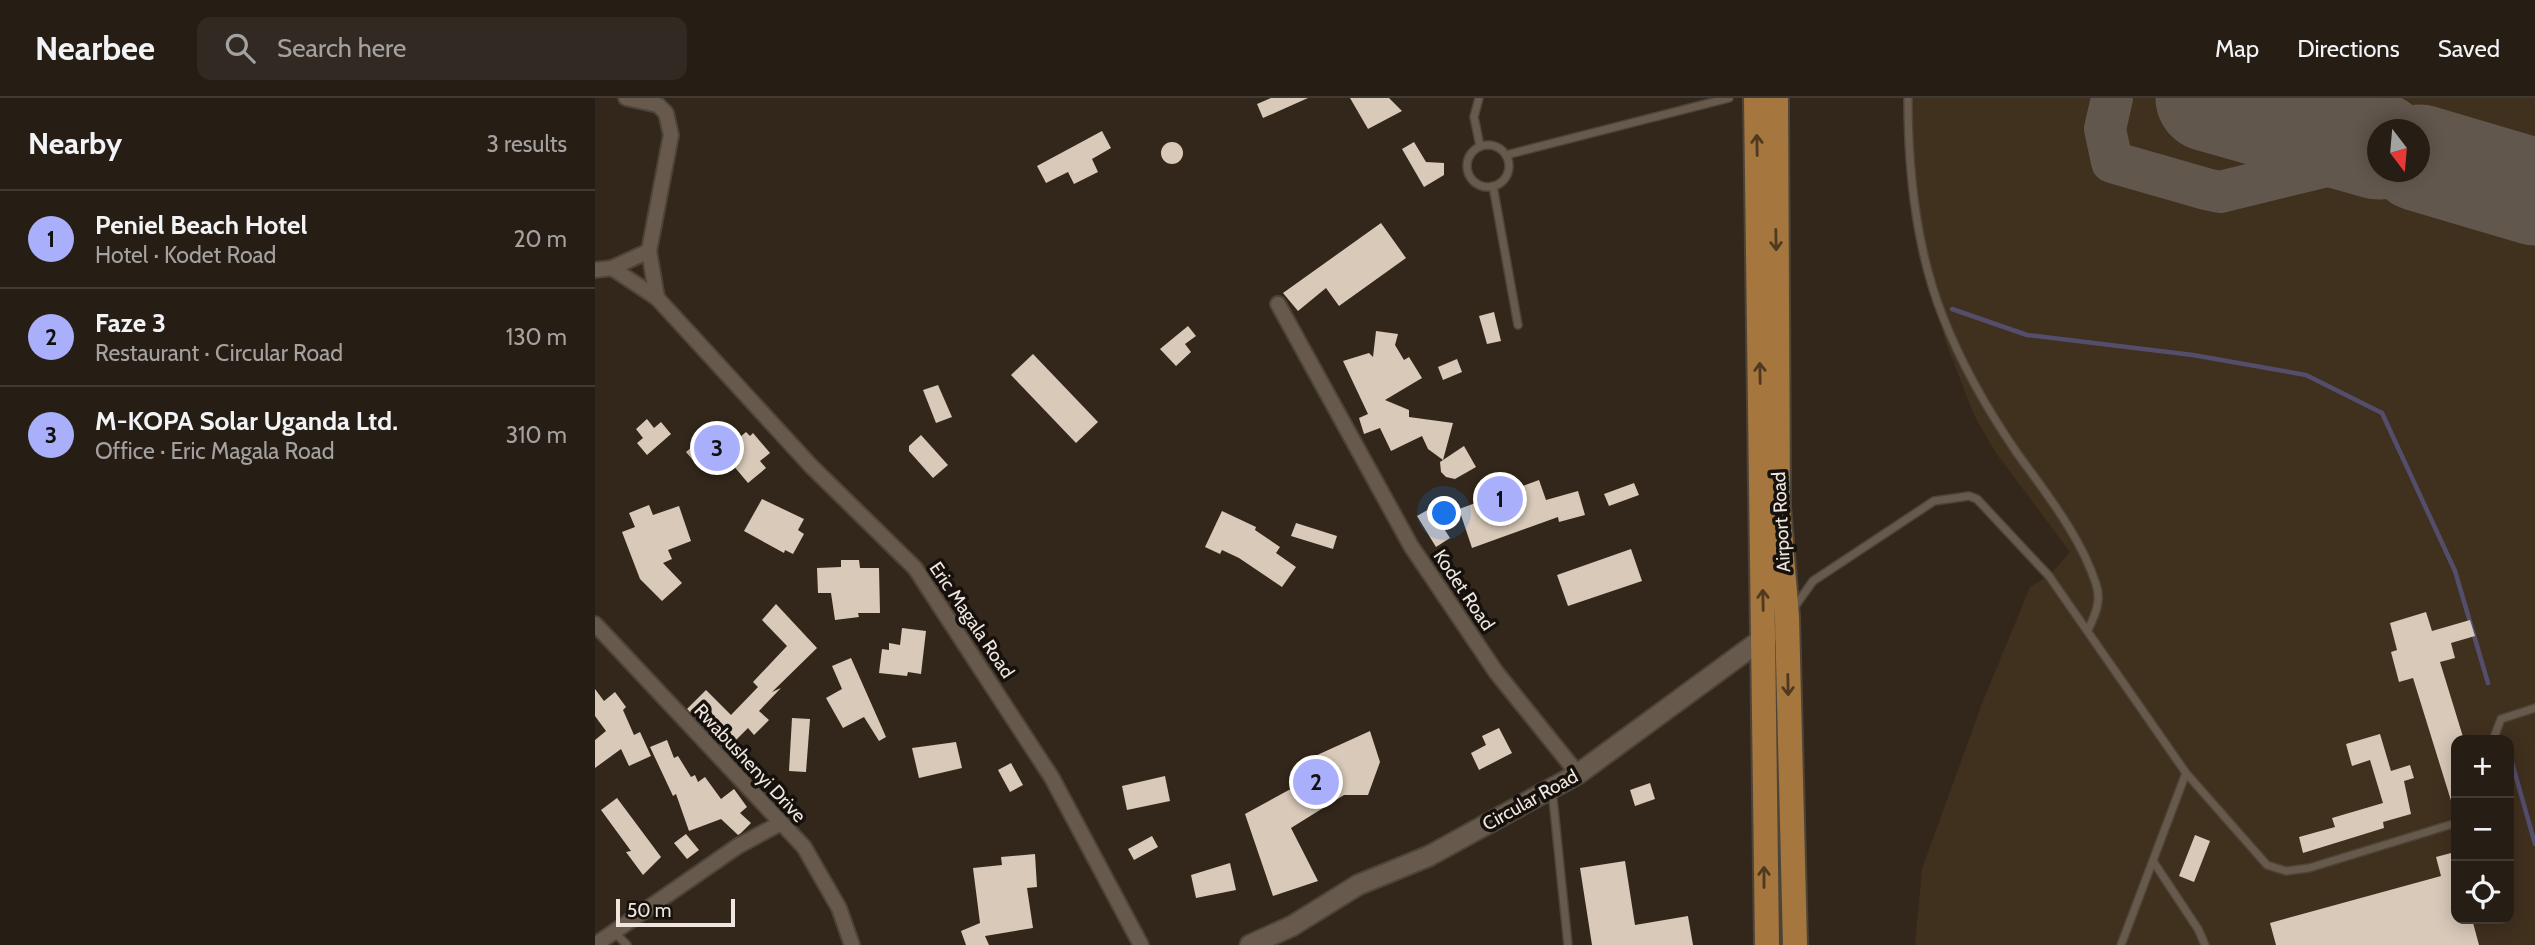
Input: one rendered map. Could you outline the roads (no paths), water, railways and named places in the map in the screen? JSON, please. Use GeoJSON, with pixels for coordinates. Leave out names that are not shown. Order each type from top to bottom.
{"type":"FeatureCollection","features":[{"type":"Feature","properties":{"kind":"highway","name":"Airport Road"},"geometry":{"type":"LineString","coordinates":[[1756,98],[1764,896],[1767,945]]}},
{"type":"Feature","properties":{"kind":"highway","name":"Airport Road"},"geometry":{"type":"LineString","coordinates":[[1776,98],[1778,506],[1787,617],[1795,945]]}},
{"type":"Feature","properties":{"kind":"street"},"geometry":{"type":"LineString","coordinates":[[626,98],[658,105],[670,122],[671,135],[649,251],[657,298]]}},
{"type":"Feature","properties":{"kind":"street"},"geometry":{"type":"LineString","coordinates":[[595,270],[611,268],[649,251]]}},
{"type":"Feature","properties":{"kind":"street","name":"Eric Magala Road"},"geometry":{"type":"LineString","coordinates":[[611,268],[657,298],[811,466],[915,568],[932,590],[1052,778],[1141,945]]}},
{"type":"Feature","properties":{"kind":"street","name":"Kodet Road"},"geometry":{"type":"LineString","coordinates":[[1279,304],[1411,546],[1496,672],[1578,774]]}},
{"type":"Feature","properties":{"kind":"street","name":"Circular Road"},"geometry":{"type":"LineString","coordinates":[[1250,945],[1292,926],[1358,885],[1429,856],[1578,774],[1763,640],[1787,617]]}},
{"type":"Feature","properties":{"kind":"street","name":"Rwabushenyi Drive"},"geometry":{"type":"LineString","coordinates":[[595,624],[779,824],[804,847],[839,908],[852,945]]}},
{"type":"Feature","properties":{"kind":"street"},"geometry":{"type":"LineString","coordinates":[[595,945],[738,846],[779,824]]}},
{"type":"Feature","properties":{"kind":"lane"},"geometry":{"type":"LineString","coordinates":[[1479,98],[1474,117],[1480,146]]}},
{"type":"Feature","properties":{"kind":"lane"},"geometry":{"type":"LineString","coordinates":[[1506,155],[1729,98]]}},
{"type":"Feature","properties":{"kind":"lane"},"geometry":{"type":"LineString","coordinates":[[1908,98],[1911,167],[1918,224],[1943,317],[1965,363],[2015,450],[2081,550],[2097,586],[2098,610],[2088,630]]}},
{"type":"Feature","properties":{"kind":"lane"},"geometry":{"type":"LineString","coordinates":[[1480,146],[1498,147],[1506,155],[1509,170],[1505,177],[1493,186],[1475,182],[1468,170],[1469,156],[1480,146]]}},
{"type":"Feature","properties":{"kind":"lane"},"geometry":{"type":"LineString","coordinates":[[1493,186],[1518,325]]}},
{"type":"Feature","properties":{"kind":"lane"},"geometry":{"type":"LineString","coordinates":[[1787,617],[1814,581],[1824,574],[1934,501],[1969,496],[1977,499],[2049,576],[2186,773],[2267,865],[2286,872],[2309,868],[2451,825]]}},
{"type":"Feature","properties":{"kind":"lane"},"geometry":{"type":"LineString","coordinates":[[2495,735],[2501,719],[2535,708]]}},
{"type":"Feature","properties":{"kind":"lane"},"geometry":{"type":"LineString","coordinates":[[2122,945],[2186,773]]}},
{"type":"Feature","properties":{"kind":"lane"},"geometry":{"type":"LineString","coordinates":[[1552,788],[1567,945]]}},
{"type":"Feature","properties":{"kind":"lane"},"geometry":{"type":"LineString","coordinates":[[2153,861],[2205,945]]}},
{"type":"Feature","properties":{"kind":"lane"},"geometry":{"type":"LineString","coordinates":[[613,931],[627,945]]}},
{"type":"Feature","properties":{"kind":"waterway"},"geometry":{"type":"LineString","coordinates":[[1952,309],[2027,335],[2193,355],[2306,375],[2382,413],[2455,571],[2488,683]]}},
{"type":"Feature","properties":{"kind":"waterway"},"geometry":{"type":"LineString","coordinates":[[2514,770],[2535,844]]}},
{"type":"Feature","properties":{"kind":"place","name":"M-KOPA Solar Uganda Ltd."},"geometry":{"type":"Point","coordinates":[717,448]}},
{"type":"Feature","properties":{"kind":"place","name":"Peniel Beach Hotel"},"geometry":{"type":"Point","coordinates":[1500,499]}},
{"type":"Feature","properties":{"kind":"place","name":"Faze 3"},"geometry":{"type":"Point","coordinates":[1316,782]}}]}
